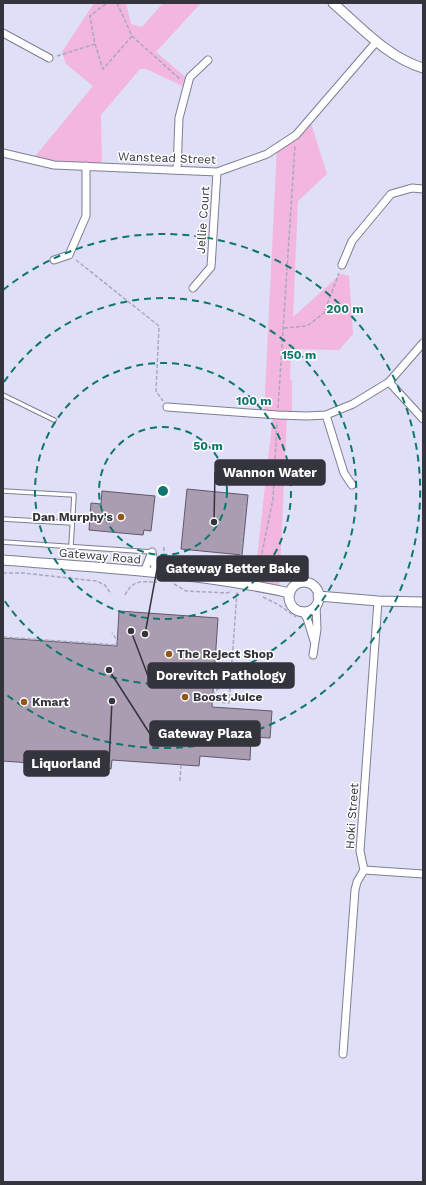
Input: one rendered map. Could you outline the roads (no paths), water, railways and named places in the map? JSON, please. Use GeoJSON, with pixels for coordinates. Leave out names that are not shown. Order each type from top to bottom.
{"type":"FeatureCollection","features":[{"type":"Feature","properties":{"kind":"street"},"geometry":{"type":"LineString","coordinates":[[334,4],[396,56],[423,68]]}},
{"type":"Feature","properties":{"kind":"street"},"geometry":{"type":"LineString","coordinates":[[3,33],[49,58]]}},
{"type":"Feature","properties":{"kind":"street","name":"Wanstead Street"},"geometry":{"type":"LineString","coordinates":[[3,153],[54,165],[217,172],[267,154],[296,135],[377,41]]}},
{"type":"Feature","properties":{"kind":"street"},"geometry":{"type":"LineString","coordinates":[[177,170],[179,118],[190,77],[208,60]]}},
{"type":"Feature","properties":{"kind":"street"},"geometry":{"type":"LineString","coordinates":[[54,260],[70,255],[86,216],[86,166]]}},
{"type":"Feature","properties":{"kind":"street","name":"Jellie Court"},"geometry":{"type":"LineString","coordinates":[[193,288],[211,266],[217,172]]}},
{"type":"Feature","properties":{"kind":"street"},"geometry":{"type":"LineString","coordinates":[[342,265],[352,241],[391,194],[412,188],[423,189]]}},
{"type":"Feature","properties":{"kind":"street"},"geometry":{"type":"LineString","coordinates":[[167,407],[278,415],[326,415],[352,404],[389,382],[423,343]]}},
{"type":"Feature","properties":{"kind":"street"},"geometry":{"type":"LineString","coordinates":[[389,382],[423,419]]}},
{"type":"Feature","properties":{"kind":"street"},"geometry":{"type":"LineString","coordinates":[[326,415],[344,473],[352,485]]}},
{"type":"Feature","properties":{"kind":"street"},"geometry":{"type":"LineString","coordinates":[[144,572],[152,552]]}},
{"type":"Feature","properties":{"kind":"street"},"geometry":{"type":"LineString","coordinates":[[152,552],[157,578]]}},
{"type":"Feature","properties":{"kind":"street","name":"Gateway Road"},"geometry":{"type":"LineString","coordinates":[[3,560],[144,572],[157,578],[238,583],[257,590],[290,593]]}},
{"type":"Feature","properties":{"kind":"street"},"geometry":{"type":"LineString","coordinates":[[313,655],[315,643],[317,629],[316,605],[318,596],[315,588],[305,582],[297,584],[290,593],[291,603],[295,609],[304,614],[315,643]]}},
{"type":"Feature","properties":{"kind":"street"},"geometry":{"type":"LineString","coordinates":[[318,596],[378,601],[423,602]]}},
{"type":"Feature","properties":{"kind":"street","name":"Hoki Street"},"geometry":{"type":"LineString","coordinates":[[364,870],[360,851],[378,601]]}},
{"type":"Feature","properties":{"kind":"street"},"geometry":{"type":"LineString","coordinates":[[304,614],[316,605]]}},
{"type":"Feature","properties":{"kind":"street"},"geometry":{"type":"LineString","coordinates":[[343,1054],[355,890],[357,882],[364,870],[423,874]]}},
{"type":"Feature","properties":{"kind":"lane"},"geometry":{"type":"LineString","coordinates":[[3,395],[54,420]]}},
{"type":"Feature","properties":{"kind":"lane"},"geometry":{"type":"LineString","coordinates":[[3,491],[74,495],[71,546]]}},
{"type":"Feature","properties":{"kind":"lane"},"geometry":{"type":"LineString","coordinates":[[3,519],[72,523]]}},
{"type":"Feature","properties":{"kind":"lane"},"geometry":{"type":"LineString","coordinates":[[3,542],[152,552]]}},
{"type":"Feature","properties":{"kind":"place","name":"Dan Murphy's"},"geometry":{"type":"Point","coordinates":[121,517]}},
{"type":"Feature","properties":{"kind":"place","name":"Wannon Water"},"geometry":{"type":"Point","coordinates":[214,522]}},
{"type":"Feature","properties":{"kind":"place","name":"Dorevitch Pathology"},"geometry":{"type":"Point","coordinates":[131,631]}},
{"type":"Feature","properties":{"kind":"place","name":"Gateway Better Bake"},"geometry":{"type":"Point","coordinates":[145,634]}},
{"type":"Feature","properties":{"kind":"place","name":"The Reject Shop"},"geometry":{"type":"Point","coordinates":[169,654]}},
{"type":"Feature","properties":{"kind":"place","name":"Gateway Plaza"},"geometry":{"type":"Point","coordinates":[109,670]}},
{"type":"Feature","properties":{"kind":"place","name":"Boost Juice"},"geometry":{"type":"Point","coordinates":[185,697]}},
{"type":"Feature","properties":{"kind":"place","name":"Liquorland"},"geometry":{"type":"Point","coordinates":[112,701]}},
{"type":"Feature","properties":{"kind":"place","name":"Kmart"},"geometry":{"type":"Point","coordinates":[24,702]}}]}
